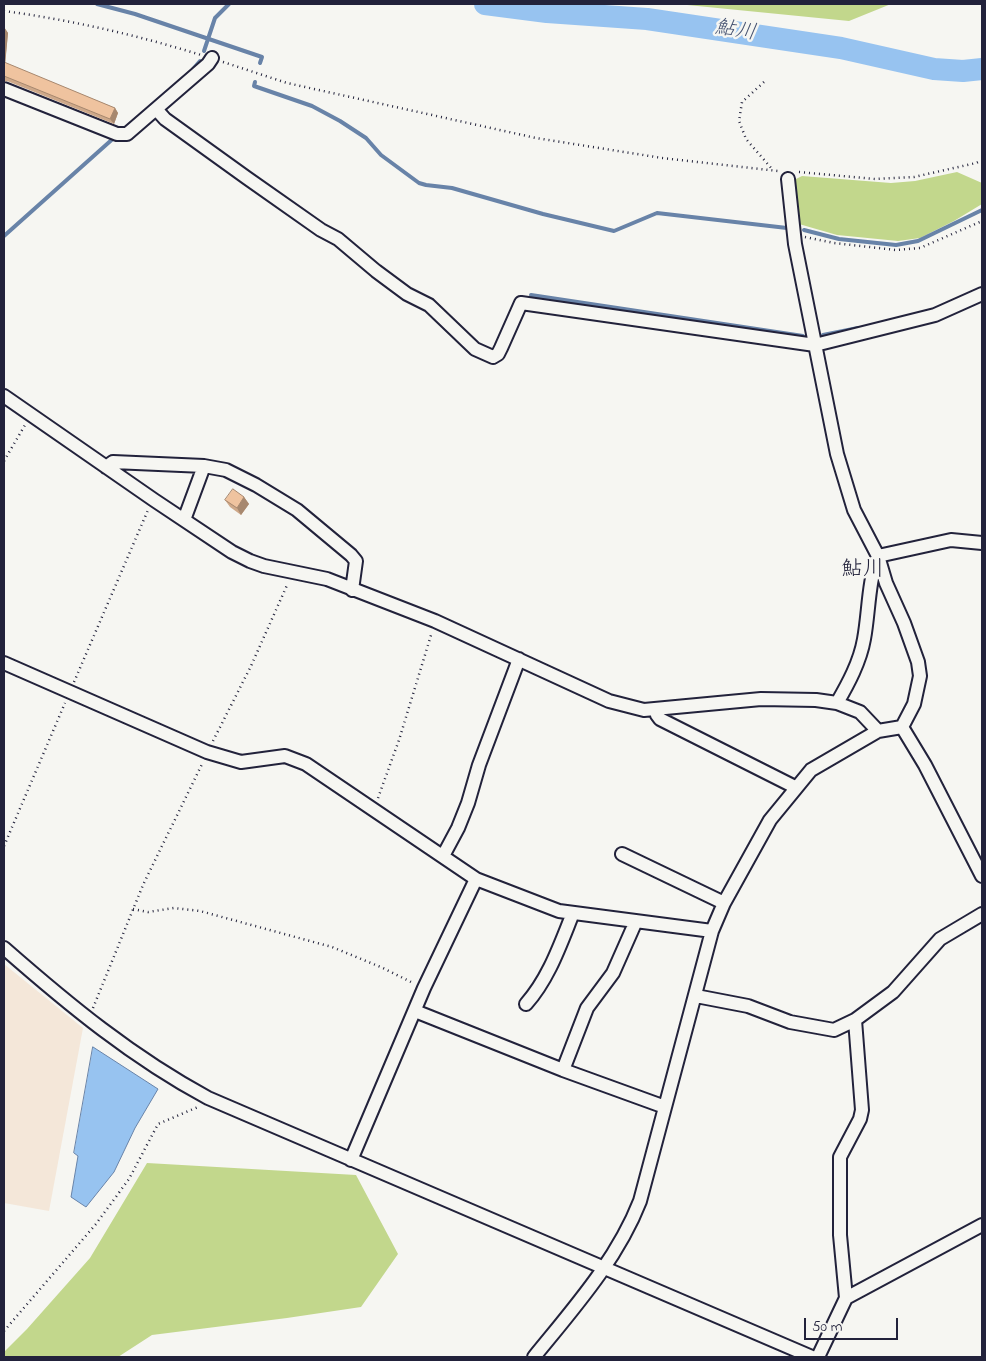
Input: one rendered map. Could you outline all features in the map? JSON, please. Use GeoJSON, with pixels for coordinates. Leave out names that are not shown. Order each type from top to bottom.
{"type":"FeatureCollection","features":[{"type":"Feature","properties":{"kind":"street"},"geometry":{"type":"LineString","coordinates":[[4,89],[117,134],[124,135],[208,64],[212,58]]}},
{"type":"Feature","properties":{"kind":"street"},"geometry":{"type":"LineString","coordinates":[[156,109],[166,119],[247,178],[321,230],[338,239],[376,271],[408,294],[429,305],[475,350],[493,357],[498,354],[521,303],[815,345],[935,315],[982,294]]}},
{"type":"Feature","properties":{"kind":"street"},"geometry":{"type":"LineString","coordinates":[[789,174],[794,235],[837,454],[854,510],[878,556],[886,583],[904,623],[915,654],[920,676],[914,704],[902,727]]}},
{"type":"Feature","properties":{"kind":"street"},"geometry":{"type":"LineString","coordinates":[[4,396],[232,552],[264,566],[327,579],[435,621],[609,701],[633,708],[656,710],[761,699],[816,700],[837,703],[860,712],[878,730]]}},
{"type":"Feature","properties":{"kind":"street"},"geometry":{"type":"LineString","coordinates":[[106,467],[114,462],[204,466],[226,470],[256,485],[297,510],[356,560],[352,590]]}},
{"type":"Feature","properties":{"kind":"street"},"geometry":{"type":"LineString","coordinates":[[184,520],[204,466]]}},
{"type":"Feature","properties":{"kind":"street"},"geometry":{"type":"LineString","coordinates":[[878,556],[951,540],[982,543]]}},
{"type":"Feature","properties":{"kind":"street"},"geometry":{"type":"LineString","coordinates":[[837,703],[855,667],[864,641],[873,568],[878,556]]}},
{"type":"Feature","properties":{"kind":"street"},"geometry":{"type":"LineString","coordinates":[[443,856],[458,828],[468,803],[479,765],[519,659]]}},
{"type":"Feature","properties":{"kind":"street"},"geometry":{"type":"LineString","coordinates":[[4,663],[207,752],[241,762],[285,756],[306,764],[476,878],[559,911],[712,931]]}},
{"type":"Feature","properties":{"kind":"street"},"geometry":{"type":"LineString","coordinates":[[656,710],[660,719],[796,787]]}},
{"type":"Feature","properties":{"kind":"street"},"geometry":{"type":"LineString","coordinates":[[534,1357],[604,1267],[632,1223],[640,1201],[712,931],[724,903],[770,820],[811,770],[878,730],[902,727]]}},
{"type":"Feature","properties":{"kind":"street"},"geometry":{"type":"LineString","coordinates":[[902,727],[926,765],[982,876]]}},
{"type":"Feature","properties":{"kind":"street"},"geometry":{"type":"LineString","coordinates":[[622,854],[724,903]]}},
{"type":"Feature","properties":{"kind":"street"},"geometry":{"type":"LineString","coordinates":[[351,1160],[424,988],[476,878]]}},
{"type":"Feature","properties":{"kind":"street"},"geometry":{"type":"LineString","coordinates":[[526,1004],[537,991],[557,954],[573,913]]}},
{"type":"Feature","properties":{"kind":"street"},"geometry":{"type":"LineString","coordinates":[[696,996],[748,1006],[790,1022],[834,1030],[855,1020],[893,992],[940,938],[982,914]]}},
{"type":"Feature","properties":{"kind":"street"},"geometry":{"type":"LineString","coordinates":[[563,1070],[587,1008],[613,973],[636,921]]}},
{"type":"Feature","properties":{"kind":"street"},"geometry":{"type":"LineString","coordinates":[[4,948],[107,1035],[154,1068],[208,1098],[812,1357]]}},
{"type":"Feature","properties":{"kind":"street"},"geometry":{"type":"LineString","coordinates":[[415,1011],[563,1070],[665,1107]]}},
{"type":"Feature","properties":{"kind":"street"},"geometry":{"type":"LineString","coordinates":[[818,1357],[846,1298],[840,1235],[840,1157],[860,1119],[862,1110],[855,1020]]}},
{"type":"Feature","properties":{"kind":"street"},"geometry":{"type":"LineString","coordinates":[[846,1298],[982,1225]]}},
{"type":"Feature","properties":{"kind":"path"},"geometry":{"type":"LineString","coordinates":[[4,11],[97,26],[138,36],[287,83],[536,138],[662,158],[773,170],[789,174],[875,179],[914,177],[982,160]]}},
{"type":"Feature","properties":{"kind":"path"},"geometry":{"type":"LineString","coordinates":[[764,82],[748,94],[742,102],[739,122],[746,139],[773,170]]}},
{"type":"Feature","properties":{"kind":"path"},"geometry":{"type":"LineString","coordinates":[[794,235],[834,243],[896,250],[920,248],[982,221]]}},
{"type":"Feature","properties":{"kind":"path"},"geometry":{"type":"LineString","coordinates":[[4,461],[30,415]]}},
{"type":"Feature","properties":{"kind":"path"},"geometry":{"type":"LineString","coordinates":[[4,846],[149,507],[154,500]]}},
{"type":"Feature","properties":{"kind":"path"},"geometry":{"type":"LineString","coordinates":[[85,1017],[93,1008],[133,909],[207,752],[251,666],[289,581],[290,572]]}},
{"type":"Feature","properties":{"kind":"path"},"geometry":{"type":"LineString","coordinates":[[374,810],[399,740],[435,621]]}},
{"type":"Feature","properties":{"kind":"path"},"geometry":{"type":"LineString","coordinates":[[133,909],[148,912],[174,908],[200,911],[238,921],[332,947],[383,968],[424,988]]}},
{"type":"Feature","properties":{"kind":"path"},"geometry":{"type":"LineString","coordinates":[[4,1331],[96,1224],[130,1179],[158,1124],[200,1106],[208,1098]]}},
{"type":"Feature","properties":{"kind":"shaded area"},"geometry":{"type":"Polygon","coordinates":[[[4,964],[83,1028],[49,1211],[4,1203],[4,964]]]}},
{"type":"Feature","properties":{"kind":"green space"},"geometry":{"type":"Polygon","coordinates":[[[677,4],[891,4],[849,21],[677,4]]]}},
{"type":"Feature","properties":{"kind":"green space"},"geometry":{"type":"Polygon","coordinates":[[[957,172],[982,183],[982,204],[920,238],[898,241],[837,235],[799,224],[793,185],[794,180],[802,176],[891,183],[915,181],[957,172]]]}},
{"type":"Feature","properties":{"kind":"green space"},"geometry":{"type":"Polygon","coordinates":[[[147,1163],[356,1175],[398,1254],[361,1307],[152,1335],[118,1357],[4,1357],[4,1352],[90,1258],[147,1163]]]}},
{"type":"Feature","properties":{"kind":"water"},"geometry":{"type":"Polygon","coordinates":[[[93,1047],[158,1089],[135,1128],[114,1172],[86,1207],[71,1197],[78,1156],[74,1153],[93,1047]]]}},
{"type":"Feature","properties":{"kind":"building"},"geometry":{"type":"Polygon","coordinates":[[[4,62],[115,108],[110,119],[4,76],[4,62]]]}},
{"type":"Feature","properties":{"kind":"building"},"geometry":{"type":"Polygon","coordinates":[[[233,489],[244,497],[237,508],[225,500],[233,489]]]}},
{"type":"Feature","properties":{"kind":"waterway"},"geometry":{"type":"LineString","coordinates":[[97,4],[135,14],[262,57],[260,63]]}},
{"type":"Feature","properties":{"kind":"waterway"},"geometry":{"type":"LineString","coordinates":[[204,51],[215,18],[229,4]]}},
{"type":"Feature","properties":{"kind":"waterway","name":"鮎川"},"geometry":{"type":"LineString","coordinates":[[485,4],[547,12],[647,19],[841,48],[934,69],[963,71],[982,69]]}},
{"type":"Feature","properties":{"kind":"waterway"},"geometry":{"type":"LineString","coordinates":[[193,69],[200,61]]}},
{"type":"Feature","properties":{"kind":"waterway"},"geometry":{"type":"LineString","coordinates":[[255,82],[254,86],[312,106],[340,121],[366,138],[381,155],[419,183],[426,185],[452,188],[543,214],[614,231],[657,213],[787,228]]}},
{"type":"Feature","properties":{"kind":"waterway"},"geometry":{"type":"LineString","coordinates":[[4,236],[116,136]]}},
{"type":"Feature","properties":{"kind":"waterway"},"geometry":{"type":"LineString","coordinates":[[804,230],[839,239],[896,245],[918,241],[982,210]]}},
{"type":"Feature","properties":{"kind":"waterway"},"geometry":{"type":"LineString","coordinates":[[531,295],[803,336]]}},
{"type":"Feature","properties":{"kind":"waterway"},"geometry":{"type":"LineString","coordinates":[[823,335],[858,328]]}},
{"type":"Feature","properties":{"kind":"district","name":"鮎川"},"geometry":{"type":"Point","coordinates":[863,571]}}]}
